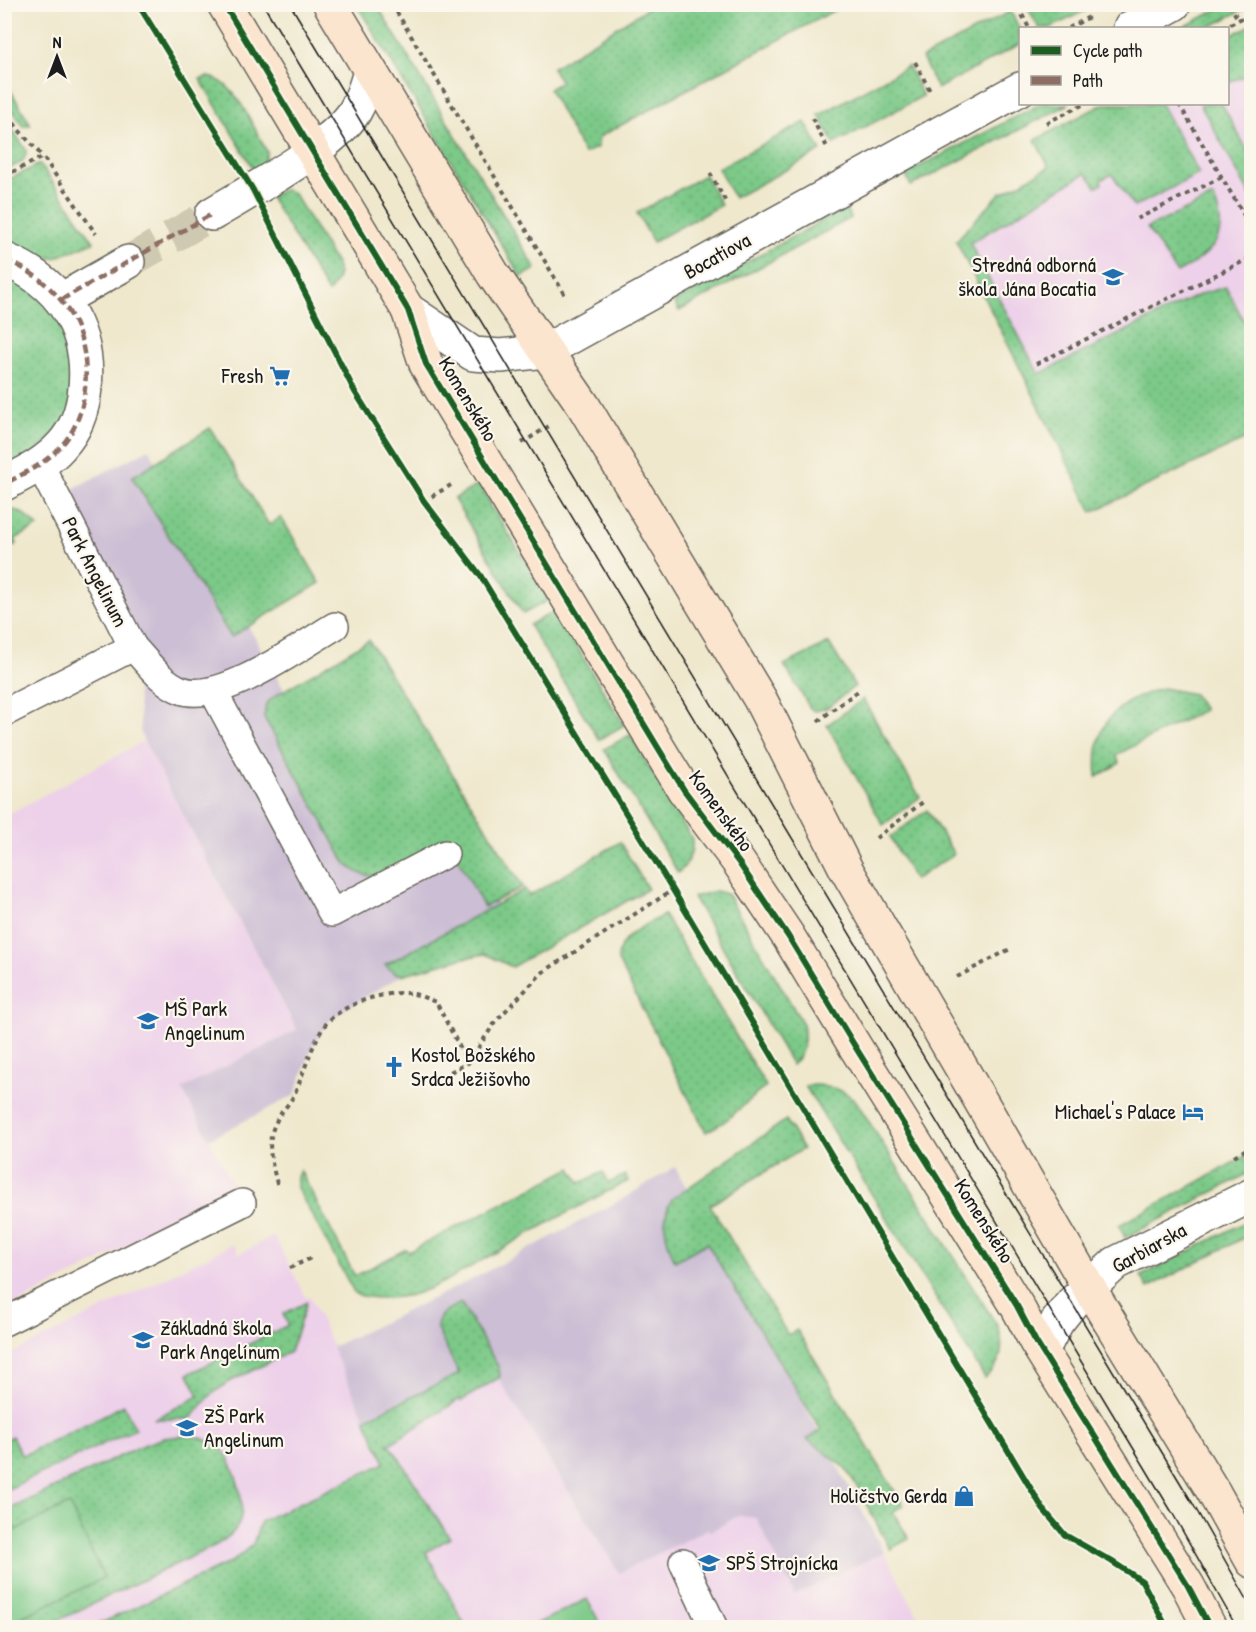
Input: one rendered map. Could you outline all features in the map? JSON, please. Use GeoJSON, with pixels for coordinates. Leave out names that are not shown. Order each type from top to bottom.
{"type":"FeatureCollection","features":[{"type":"Feature","properties":{"kind":"street","name":"Komenského"},"geometry":{"type":"LineString","coordinates":[[224,4],[408,310],[426,364],[668,764],[788,936],[1188,1586],[1210,1628]]}},
{"type":"Feature","properties":{"kind":"street"},"geometry":{"type":"LineString","coordinates":[[330,4],[493,274],[583,405],[760,699],[846,869],[1088,1286],[1213,1491],[1251,1561]]}},
{"type":"Feature","properties":{"kind":"street"},"geometry":{"type":"LineString","coordinates":[[1132,27],[1174,4]]}},
{"type":"Feature","properties":{"kind":"street"},"geometry":{"type":"LineString","coordinates":[[212,214],[253,190],[339,130],[354,112],[364,93],[370,72]]}},
{"type":"Feature","properties":{"kind":"street","name":"Bocatiova"},"geometry":{"type":"LineString","coordinates":[[408,310],[473,354],[501,356],[544,351],[1019,90]]}},
{"type":"Feature","properties":{"kind":"street"},"geometry":{"type":"LineString","coordinates":[[4,259],[35,273],[61,300],[75,323],[84,345],[87,368],[80,412],[71,433],[60,447],[40,465],[4,484]]}},
{"type":"Feature","properties":{"kind":"street"},"geometry":{"type":"LineString","coordinates":[[61,300],[123,264]]}},
{"type":"Feature","properties":{"kind":"street","name":"Garbiarska"},"geometry":{"type":"LineString","coordinates":[[1042,1351],[1057,1322],[1088,1286],[1116,1263],[1251,1195]]}},
{"type":"Feature","properties":{"kind":"lane","name":"Park Angelinum"},"geometry":{"type":"LineString","coordinates":[[4,713],[134,646],[40,465]]}},
{"type":"Feature","properties":{"kind":"lane"},"geometry":{"type":"LineString","coordinates":[[134,646],[162,677],[181,690],[200,694],[249,677],[335,626]]}},
{"type":"Feature","properties":{"kind":"lane"},"geometry":{"type":"LineString","coordinates":[[213,691],[332,913],[445,854]]}},
{"type":"Feature","properties":{"kind":"lane"},"geometry":{"type":"LineString","coordinates":[[4,1322],[242,1203]]}},
{"type":"Feature","properties":{"kind":"lane"},"geometry":{"type":"LineString","coordinates":[[682,1562],[714,1628]]}},
{"type":"Feature","properties":{"kind":"path"},"geometry":{"type":"LineString","coordinates":[[392,4],[585,329]]}},
{"type":"Feature","properties":{"kind":"path"},"geometry":{"type":"LineString","coordinates":[[1230,4],[1238,20]]}},
{"type":"Feature","properties":{"kind":"path"},"geometry":{"type":"LineString","coordinates":[[1018,8],[1028,27]]}},
{"type":"Feature","properties":{"kind":"path"},"geometry":{"type":"LineString","coordinates":[[1224,27],[1251,13]]}},
{"type":"Feature","properties":{"kind":"path"},"geometry":{"type":"LineString","coordinates":[[915,62],[936,101]]}},
{"type":"Feature","properties":{"kind":"path"},"geometry":{"type":"LineString","coordinates":[[1044,124],[1082,105]]}},
{"type":"Feature","properties":{"kind":"path"},"geometry":{"type":"LineString","coordinates":[[1180,105],[1251,229]]}},
{"type":"Feature","properties":{"kind":"path"},"geometry":{"type":"LineString","coordinates":[[4,108],[123,264]]}},
{"type":"Feature","properties":{"kind":"path"},"geometry":{"type":"LineString","coordinates":[[812,118],[832,157]]}},
{"type":"Feature","properties":{"kind":"path"},"geometry":{"type":"LineString","coordinates":[[4,176],[43,157]]}},
{"type":"Feature","properties":{"kind":"path"},"geometry":{"type":"LineString","coordinates":[[710,173],[731,211]]}},
{"type":"Feature","properties":{"kind":"path"},"geometry":{"type":"LineString","coordinates":[[1137,219],[1222,177]]}},
{"type":"Feature","properties":{"kind":"path"},"geometry":{"type":"LineString","coordinates":[[1036,364],[1251,257]]}},
{"type":"Feature","properties":{"kind":"path"},"geometry":{"type":"LineString","coordinates":[[811,726],[858,691]]}},
{"type":"Feature","properties":{"kind":"path"},"geometry":{"type":"LineString","coordinates":[[874,840],[923,802]]}},
{"type":"Feature","properties":{"kind":"path"},"geometry":{"type":"LineString","coordinates":[[450,1072],[468,1063],[496,1021],[543,972],[673,890]]}},
{"type":"Feature","properties":{"kind":"path"},"geometry":{"type":"LineString","coordinates":[[952,979],[1012,948]]}},
{"type":"Feature","properties":{"kind":"path"},"geometry":{"type":"LineString","coordinates":[[277,1184],[268,1146],[275,1123],[293,1097],[312,1048],[325,1025],[342,1011],[374,997],[393,993],[414,994],[436,1002],[468,1063]]}},
{"type":"Feature","properties":{"kind":"path"},"geometry":{"type":"LineString","coordinates":[[290,1268],[313,1257]]}},
{"type":"Feature","properties":{"kind":"shaded area","name":"Stredná odborná škola Jána Bocatia"},"geometry":{"type":"Polygon","coordinates":[[[1251,25],[1251,436],[1092,512],[956,241],[1001,192],[1049,167],[1035,140],[1101,105],[1229,105],[1229,36],[1251,25]]]}},
{"type":"Feature","properties":{"kind":"shaded area"},"geometry":{"type":"Polygon","coordinates":[[[149,449],[394,886],[467,848],[506,920],[402,975],[342,1011],[325,1025],[312,1048],[295,1095],[209,1139],[182,1089],[297,1030],[144,741],[141,734],[133,646],[57,497],[149,449]]]}},
{"type":"Feature","properties":{"kind":"shaded area","name":"MŠ Park Angelinum"},"geometry":{"type":"Polygon","coordinates":[[[144,741],[297,1031],[182,1089],[236,1190],[5,1310],[5,816],[144,741]]]}},
{"type":"Feature","properties":{"kind":"shaded area"},"geometry":{"type":"Polygon","coordinates":[[[675,1167],[884,1552],[795,1595],[756,1518],[738,1516],[710,1532],[708,1529],[619,1573],[490,1365],[373,1436],[332,1347],[469,1281],[624,1198],[675,1167]]]}},
{"type":"Feature","properties":{"kind":"shaded area","name":"ZŠ Park Angelinum"},"geometry":{"type":"Polygon","coordinates":[[[274,1236],[306,1298],[310,1296],[373,1436],[490,1365],[614,1565],[708,1529],[710,1532],[738,1516],[756,1518],[795,1595],[884,1552],[924,1627],[5,1628],[5,1357],[233,1244],[239,1254],[274,1236]]]}},
{"type":"Feature","properties":{"kind":"green space"},"geometry":{"type":"Polygon","coordinates":[[[654,4],[844,5],[599,137],[598,147],[584,154],[549,89],[561,82],[552,68],[654,4]]]}},
{"type":"Feature","properties":{"kind":"green space"},"geometry":{"type":"Polygon","coordinates":[[[357,5],[377,5],[536,269],[521,277],[357,5]]]}},
{"type":"Feature","properties":{"kind":"green space"},"geometry":{"type":"Polygon","coordinates":[[[1026,5],[1097,5],[1052,27],[1038,27],[1026,5]]]}},
{"type":"Feature","properties":{"kind":"green space"},"geometry":{"type":"Polygon","coordinates":[[[1225,5],[1252,5],[1210,27],[1184,27],[1225,5]]]}},
{"type":"Feature","properties":{"kind":"green space"},"geometry":{"type":"Polygon","coordinates":[[[1011,11],[1019,28],[1019,45],[937,89],[922,58],[1011,11]]]}},
{"type":"Feature","properties":{"kind":"green space"},"geometry":{"type":"Polygon","coordinates":[[[1251,25],[1251,74],[1229,82],[1229,36],[1251,25]]]}},
{"type":"Feature","properties":{"kind":"green space"},"geometry":{"type":"Polygon","coordinates":[[[908,66],[923,96],[834,144],[819,115],[908,66]]]}},
{"type":"Feature","properties":{"kind":"green space"},"geometry":{"type":"Polygon","coordinates":[[[207,77],[217,79],[235,95],[267,152],[264,164],[254,170],[200,79],[207,77]]]}},
{"type":"Feature","properties":{"kind":"green space"},"geometry":{"type":"Polygon","coordinates":[[[5,81],[31,125],[23,126],[5,99],[5,81]]]}},
{"type":"Feature","properties":{"kind":"green space"},"geometry":{"type":"Polygon","coordinates":[[[1038,105],[1067,105],[911,186],[905,174],[1038,105]]]}},
{"type":"Feature","properties":{"kind":"green space"},"geometry":{"type":"Polygon","coordinates":[[[1101,105],[1162,105],[1199,174],[1134,207],[1112,174],[1101,180],[1102,184],[1096,187],[1086,173],[970,243],[1039,374],[1190,299],[1226,287],[1251,334],[1252,436],[1092,512],[956,241],[1001,192],[1049,167],[1035,140],[1101,105]]]}},
{"type":"Feature","properties":{"kind":"green space"},"geometry":{"type":"Polygon","coordinates":[[[1201,105],[1223,105],[1251,157],[1251,197],[1201,105]]]}},
{"type":"Feature","properties":{"kind":"green space"},"geometry":{"type":"Polygon","coordinates":[[[5,118],[26,150],[26,154],[22,161],[5,170],[5,118]]]}},
{"type":"Feature","properties":{"kind":"green space"},"geometry":{"type":"Polygon","coordinates":[[[805,122],[821,151],[734,198],[718,168],[805,122]]]}},
{"type":"Feature","properties":{"kind":"green space"},"geometry":{"type":"Polygon","coordinates":[[[40,164],[94,242],[55,258],[40,258],[5,243],[5,181],[40,164]]]}},
{"type":"Feature","properties":{"kind":"green space"},"geometry":{"type":"Polygon","coordinates":[[[705,175],[721,205],[653,242],[637,213],[705,175]]]}},
{"type":"Feature","properties":{"kind":"green space"},"geometry":{"type":"Polygon","coordinates":[[[286,190],[294,193],[337,265],[337,280],[328,293],[270,197],[286,190]]]}},
{"type":"Feature","properties":{"kind":"green space"},"geometry":{"type":"Polygon","coordinates":[[[1213,197],[1219,211],[1220,223],[1215,243],[1208,252],[1177,273],[1147,228],[1213,197]]]}},
{"type":"Feature","properties":{"kind":"green space"},"geometry":{"type":"Polygon","coordinates":[[[845,208],[851,218],[679,311],[674,302],[845,208]]]}},
{"type":"Feature","properties":{"kind":"green space"},"geometry":{"type":"Polygon","coordinates":[[[5,259],[61,300],[80,412],[5,484],[5,259]]]}},
{"type":"Feature","properties":{"kind":"green space"},"geometry":{"type":"Polygon","coordinates":[[[210,428],[269,525],[281,517],[320,583],[231,637],[132,477],[210,428]]]}},
{"type":"Feature","properties":{"kind":"green space"},"geometry":{"type":"Polygon","coordinates":[[[477,485],[480,486],[492,510],[549,600],[523,614],[454,499],[477,485]]]}},
{"type":"Feature","properties":{"kind":"green space"},"geometry":{"type":"Polygon","coordinates":[[[5,509],[23,514],[38,527],[15,539],[17,544],[5,550],[5,509]]]}},
{"type":"Feature","properties":{"kind":"green space"},"geometry":{"type":"Polygon","coordinates":[[[555,611],[624,725],[599,740],[529,625],[555,611]]]}},
{"type":"Feature","properties":{"kind":"green space"},"geometry":{"type":"Polygon","coordinates":[[[369,640],[523,887],[484,907],[448,840],[378,876],[361,874],[346,864],[264,717],[266,704],[276,695],[369,640]]]}},
{"type":"Feature","properties":{"kind":"green space"},"geometry":{"type":"Polygon","coordinates":[[[829,643],[855,686],[827,708],[814,711],[784,665],[829,643]]]}},
{"type":"Feature","properties":{"kind":"green space"},"geometry":{"type":"Polygon","coordinates":[[[1163,688],[1194,694],[1204,710],[1116,755],[1120,763],[1097,777],[1098,743],[1110,718],[1131,700],[1163,688]]]}},
{"type":"Feature","properties":{"kind":"green space"},"geometry":{"type":"Polygon","coordinates":[[[863,699],[920,797],[883,825],[827,725],[863,699]]]}},
{"type":"Feature","properties":{"kind":"green space"},"geometry":{"type":"Polygon","coordinates":[[[630,735],[692,839],[690,858],[678,873],[604,749],[630,735]]]}},
{"type":"Feature","properties":{"kind":"green space"},"geometry":{"type":"Polygon","coordinates":[[[927,810],[954,854],[914,880],[890,837],[927,810]]]}},
{"type":"Feature","properties":{"kind":"green space"},"geometry":{"type":"Polygon","coordinates":[[[620,842],[648,889],[512,967],[485,954],[402,975],[393,972],[385,965],[525,889],[529,896],[620,842]]]}},
{"type":"Feature","properties":{"kind":"green space"},"geometry":{"type":"Polygon","coordinates":[[[716,891],[727,894],[803,1024],[803,1046],[792,1065],[693,897],[716,891]]]}},
{"type":"Feature","properties":{"kind":"green space"},"geometry":{"type":"Polygon","coordinates":[[[664,915],[766,1086],[724,1122],[706,1132],[618,961],[619,952],[627,938],[641,927],[664,915]]]}},
{"type":"Feature","properties":{"kind":"green space"},"geometry":{"type":"Polygon","coordinates":[[[815,1085],[837,1089],[856,1101],[998,1327],[1001,1354],[991,1373],[985,1378],[805,1086],[815,1085]]]}},
{"type":"Feature","properties":{"kind":"green space"},"geometry":{"type":"Polygon","coordinates":[[[786,1120],[803,1149],[710,1205],[788,1335],[797,1330],[903,1505],[893,1512],[909,1539],[890,1549],[855,1483],[843,1466],[807,1439],[821,1430],[707,1243],[675,1261],[665,1230],[666,1213],[673,1198],[786,1120]]]}},
{"type":"Feature","properties":{"kind":"green space"},"geometry":{"type":"Polygon","coordinates":[[[1251,1153],[1251,1172],[1125,1238],[1119,1225],[1251,1153]]]}},
{"type":"Feature","properties":{"kind":"green space"},"geometry":{"type":"Polygon","coordinates":[[[571,1168],[580,1183],[603,1172],[609,1183],[625,1175],[628,1181],[441,1283],[418,1293],[395,1298],[355,1294],[297,1188],[297,1177],[300,1170],[355,1276],[406,1249],[408,1252],[571,1168]]]}},
{"type":"Feature","properties":{"kind":"green space"},"geometry":{"type":"Polygon","coordinates":[[[1251,1219],[1251,1234],[1148,1288],[1141,1276],[1251,1219]]]}},
{"type":"Feature","properties":{"kind":"green space"},"geometry":{"type":"Polygon","coordinates":[[[307,1302],[290,1352],[229,1382],[211,1395],[190,1419],[154,1419],[199,1396],[188,1374],[288,1325],[283,1314],[307,1302]]]}},
{"type":"Feature","properties":{"kind":"green space"},"geometry":{"type":"Polygon","coordinates":[[[461,1303],[499,1368],[500,1377],[461,1401],[460,1399],[388,1445],[391,1446],[450,1538],[426,1552],[466,1627],[93,1627],[233,1561],[253,1544],[261,1521],[385,1463],[365,1419],[459,1374],[437,1329],[437,1324],[441,1315],[461,1303]]]}},
{"type":"Feature","properties":{"kind":"green space"},"geometry":{"type":"Polygon","coordinates":[[[124,1405],[135,1429],[6,1490],[4,1486],[5,1440],[12,1436],[22,1456],[124,1405]]]}},
{"type":"Feature","properties":{"kind":"green space"},"geometry":{"type":"Polygon","coordinates":[[[184,1436],[202,1438],[215,1443],[229,1461],[237,1481],[241,1503],[240,1521],[234,1532],[218,1544],[42,1628],[5,1627],[104,1577],[69,1505],[5,1535],[4,1512],[141,1446],[163,1438],[184,1436]]]}},
{"type":"Feature","properties":{"kind":"green space"},"geometry":{"type":"Polygon","coordinates":[[[69,1504],[104,1578],[5,1625],[5,1535],[69,1504]]]}},
{"type":"Feature","properties":{"kind":"green space"},"geometry":{"type":"Polygon","coordinates":[[[587,1599],[602,1627],[530,1627],[587,1599]]]}},
{"type":"Feature","properties":{"kind":"tunnel"},"geometry":{"type":"LineString","coordinates":[[128,262],[212,214]]}},
{"type":"Feature","properties":{"kind":"tram line"},"geometry":{"type":"LineString","coordinates":[[263,4],[1173,1514],[1237,1628]]}},
{"type":"Feature","properties":{"kind":"tram line"},"geometry":{"type":"LineString","coordinates":[[290,4],[1193,1504],[1252,1608]]}},
{"type":"Feature","properties":{"kind":"marked path"},"geometry":{"type":"LineString","coordinates":[[61,300],[212,214]]}},
{"type":"Feature","properties":{"kind":"marked path"},"geometry":{"type":"LineString","coordinates":[[4,259],[41,280],[67,309],[77,326],[83,345],[85,366],[83,404],[75,426],[66,440],[42,463],[4,484]]}},
{"type":"Feature","properties":{"kind":"cycle path"},"geometry":{"type":"LineString","coordinates":[[138,4],[253,190],[355,392],[424,501],[480,575],[673,890],[1043,1509],[1065,1535],[1142,1581],[1167,1628]]}},
{"type":"Feature","properties":{"kind":"cycle path"},"geometry":{"type":"LineString","coordinates":[[224,4],[408,310],[426,364],[668,764],[788,936],[1188,1586],[1210,1628]]}},
{"type":"Feature","properties":{"kind":"place","name":"Stredná odborná škola Jána Bocatia"},"geometry":{"type":"Point","coordinates":[1113,277]}},
{"type":"Feature","properties":{"kind":"place","name":"Fresh"},"geometry":{"type":"Point","coordinates":[280,376]}},
{"type":"Feature","properties":{"kind":"place","name":"MŠ Park Angelinum"},"geometry":{"type":"Point","coordinates":[148,1021]}},
{"type":"Feature","properties":{"kind":"place","name":"Kostol Božského Srdca Ježišovho"},"geometry":{"type":"Point","coordinates":[394,1067]}},
{"type":"Feature","properties":{"kind":"place","name":"Michael's Palace"},"geometry":{"type":"Point","coordinates":[1193,1112]}},
{"type":"Feature","properties":{"kind":"place","name":"Základná škola Park Angelínum"},"geometry":{"type":"Point","coordinates":[143,1340]}},
{"type":"Feature","properties":{"kind":"place","name":"ZŠ Park Angelinum"},"geometry":{"type":"Point","coordinates":[187,1428]}},
{"type":"Feature","properties":{"kind":"place","name":"Holičstvo Gerda"},"geometry":{"type":"Point","coordinates":[964,1496]}},
{"type":"Feature","properties":{"kind":"place","name":"SPŠ Strojnícka"},"geometry":{"type":"Point","coordinates":[709,1563]}}]}
